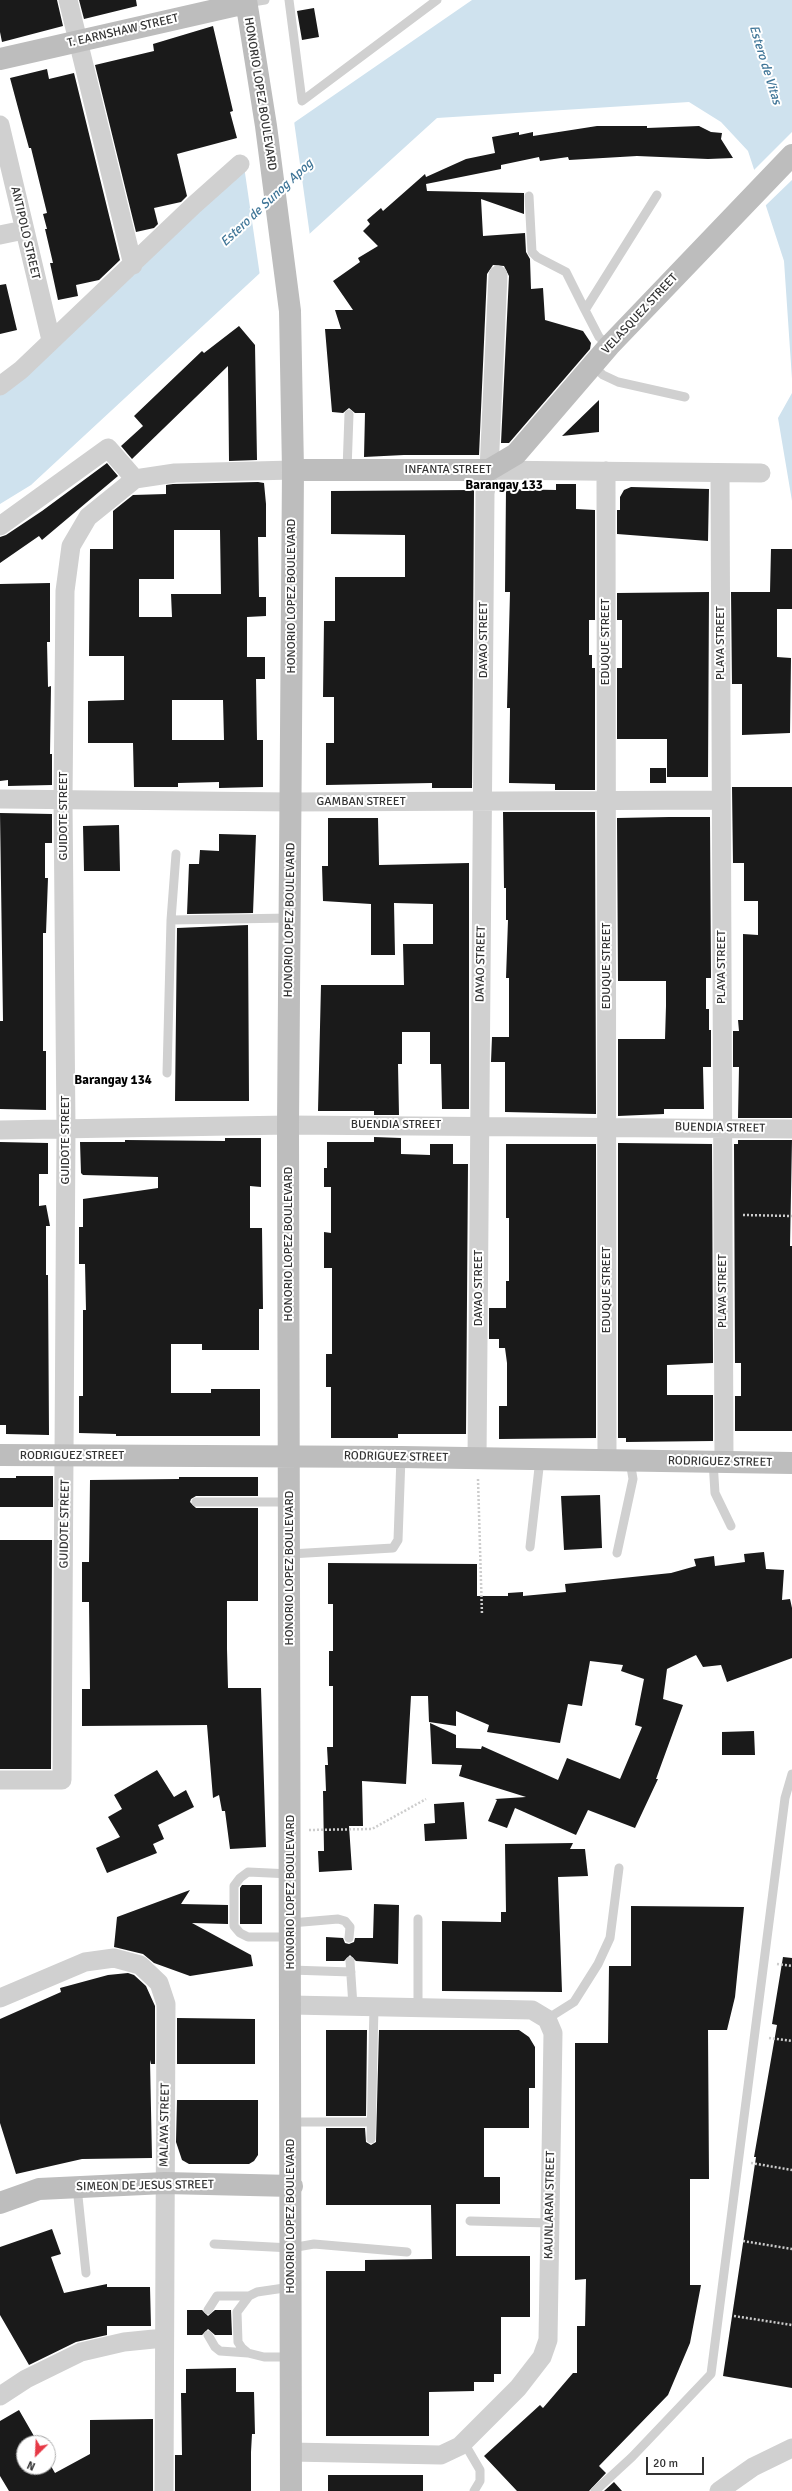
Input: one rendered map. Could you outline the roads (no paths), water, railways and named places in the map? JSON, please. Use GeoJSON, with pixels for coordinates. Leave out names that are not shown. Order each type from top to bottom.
{"type":"FeatureCollection","features":[{"type":"Feature","properties":{"kind":"main road","name":"T. EARNSHAW STREET"},"geometry":{"type":"LineString","coordinates":[[0,59],[252,1]]}},
{"type":"Feature","properties":{"kind":"main road","name":"HONORIO LOPEZ BOULEVARD"},"geometry":{"type":"LineString","coordinates":[[252,1],[266,126],[290,311],[293,470],[288,1125],[292,2186],[291,2491]]}},
{"type":"Feature","properties":{"kind":"main road","name":"VELASQUEZ STREET"},"geometry":{"type":"LineString","coordinates":[[489,470],[516,454],[609,346],[792,155]]}},
{"type":"Feature","properties":{"kind":"main road","name":"INFANTA STREET"},"geometry":{"type":"LineString","coordinates":[[293,470],[489,470]]}},
{"type":"Feature","properties":{"kind":"main road","name":"RODRIGUEZ STREET"},"geometry":{"type":"LineString","coordinates":[[0,1456],[290,1456],[792,1463]]}},
{"type":"Feature","properties":{"kind":"main road","name":"SIMEON DE JESUS STREET"},"geometry":{"type":"LineString","coordinates":[[0,2203],[39,2189],[164,2183],[292,2186]]}},
{"type":"Feature","properties":{"kind":"street"},"geometry":{"type":"LineString","coordinates":[[68,0],[133,265]]}},
{"type":"Feature","properties":{"kind":"street","name":"ANTIPOLO STREET"},"geometry":{"type":"LineString","coordinates":[[0,125],[51,340]]}},
{"type":"Feature","properties":{"kind":"street"},"geometry":{"type":"LineString","coordinates":[[0,386],[21,370],[51,340],[133,265],[194,205],[240,164]]}},
{"type":"Feature","properties":{"kind":"street"},"geometry":{"type":"LineString","coordinates":[[0,235],[24,230]]}},
{"type":"Feature","properties":{"kind":"street","name":"DAYAO STREET"},"geometry":{"type":"LineString","coordinates":[[478,1459],[485,493],[489,470],[498,275]]}},
{"type":"Feature","properties":{"kind":"street"},"geometry":{"type":"LineString","coordinates":[[0,526],[108,448],[135,479]]}},
{"type":"Feature","properties":{"kind":"street","name":"INFANTA STREET"},"geometry":{"type":"LineString","coordinates":[[135,479],[175,473],[293,470]]}},
{"type":"Feature","properties":{"kind":"street","name":"INFANTA STREET"},"geometry":{"type":"LineString","coordinates":[[489,470],[761,473]]}},
{"type":"Feature","properties":{"kind":"street","name":"EDUQUE STREET"},"geometry":{"type":"LineString","coordinates":[[606,471],[607,1460]]}},
{"type":"Feature","properties":{"kind":"street","name":"PLAYA STREET"},"geometry":{"type":"LineString","coordinates":[[719,1462],[723,1128],[720,473]]}},
{"type":"Feature","properties":{"kind":"street","name":"GUIDOTE STREET"},"geometry":{"type":"LineString","coordinates":[[0,1780],[62,1780],[66,1129],[63,800],[65,591],[71,546],[88,517],[135,479]]}},
{"type":"Feature","properties":{"kind":"street","name":"GAMBAN STREET"},"geometry":{"type":"LineString","coordinates":[[0,799],[291,802],[721,800]]}},
{"type":"Feature","properties":{"kind":"street","name":"BUENDIA STREET"},"geometry":{"type":"LineString","coordinates":[[0,1130],[288,1125],[480,1125],[792,1129]]}},
{"type":"Feature","properties":{"kind":"street","name":"MALAYA STREET"},"geometry":{"type":"LineString","coordinates":[[0,1998],[85,1962],[114,1958],[140,1965],[159,1983],[166,2004],[164,2183],[164,2491]]}},
{"type":"Feature","properties":{"kind":"street"},"geometry":{"type":"LineString","coordinates":[[291,2005],[532,2010],[547,2019]]}},
{"type":"Feature","properties":{"kind":"street","name":"KAUNLARAN STREET"},"geometry":{"type":"LineString","coordinates":[[291,2452],[441,2455],[464,2441],[518,2388],[542,2358],[548,2340],[553,2033],[547,2019]]}},
{"type":"Feature","properties":{"kind":"street"},"geometry":{"type":"LineString","coordinates":[[0,2396],[26,2378],[81,2352],[124,2342],[164,2338]]}},
{"type":"Feature","properties":{"kind":"street"},"geometry":{"type":"LineString","coordinates":[[719,2491],[753,2467],[792,2448]]}},
{"type":"Feature","properties":{"kind":"lane"},"geometry":{"type":"LineString","coordinates":[[289,0],[302,100],[437,0]]}},
{"type":"Feature","properties":{"kind":"lane"},"geometry":{"type":"LineString","coordinates":[[585,310],[657,195]]}},
{"type":"Feature","properties":{"kind":"lane"},"geometry":{"type":"LineString","coordinates":[[529,196],[532,252],[537,257],[566,272],[599,337],[609,346]]}},
{"type":"Feature","properties":{"kind":"lane"},"geometry":{"type":"LineString","coordinates":[[592,365],[603,375],[618,382],[685,397]]}},
{"type":"Feature","properties":{"kind":"lane"},"geometry":{"type":"LineString","coordinates":[[347,470],[349,414]]}},
{"type":"Feature","properties":{"kind":"lane"},"geometry":{"type":"LineString","coordinates":[[167,1073],[171,920],[176,854]]}},
{"type":"Feature","properties":{"kind":"lane"},"geometry":{"type":"LineString","coordinates":[[171,920],[290,918]]}},
{"type":"Feature","properties":{"kind":"lane"},"geometry":{"type":"LineString","coordinates":[[290,1554],[393,1548],[398,1540],[401,1457]]}},
{"type":"Feature","properties":{"kind":"lane"},"geometry":{"type":"LineString","coordinates":[[530,1547],[540,1459]]}},
{"type":"Feature","properties":{"kind":"lane"},"geometry":{"type":"LineString","coordinates":[[617,1553],[633,1479],[630,1460]]}},
{"type":"Feature","properties":{"kind":"lane"},"geometry":{"type":"LineString","coordinates":[[719,1462],[715,1493],[731,1526]]}},
{"type":"Feature","properties":{"kind":"lane"},"geometry":{"type":"LineString","coordinates":[[196,1502],[290,1502]]}},
{"type":"Feature","properties":{"kind":"lane"},"geometry":{"type":"LineString","coordinates":[[595,2491],[632,2457],[711,2374],[785,1798],[792,1774]]}},
{"type":"Feature","properties":{"kind":"lane"},"geometry":{"type":"LineString","coordinates":[[547,2019],[574,2002],[598,1964],[610,1938],[619,1868]]}},
{"type":"Feature","properties":{"kind":"lane"},"geometry":{"type":"LineString","coordinates":[[290,1874],[248,1872],[240,1878],[234,1886],[234,1926],[240,1933],[248,1937],[291,1930],[338,1919],[345,1921],[350,1927],[350,1938]]}},
{"type":"Feature","properties":{"kind":"lane"},"geometry":{"type":"LineString","coordinates":[[418,1919],[418,2008]]}},
{"type":"Feature","properties":{"kind":"lane"},"geometry":{"type":"LineString","coordinates":[[350,1961],[353,2006]]}},
{"type":"Feature","properties":{"kind":"lane"},"geometry":{"type":"LineString","coordinates":[[291,1970],[351,1972]]}},
{"type":"Feature","properties":{"kind":"lane"},"geometry":{"type":"LineString","coordinates":[[371,2139],[374,2007]]}},
{"type":"Feature","properties":{"kind":"lane"},"geometry":{"type":"LineString","coordinates":[[291,2122],[371,2122]]}},
{"type":"Feature","properties":{"kind":"lane"},"geometry":{"type":"LineString","coordinates":[[77,2187],[86,2273]]}},
{"type":"Feature","properties":{"kind":"lane"},"geometry":{"type":"LineString","coordinates":[[470,2222],[550,2223]]}},
{"type":"Feature","properties":{"kind":"lane"},"geometry":{"type":"LineString","coordinates":[[214,2244],[292,2248],[314,2244],[407,2252]]}},
{"type":"Feature","properties":{"kind":"lane"},"geometry":{"type":"LineString","coordinates":[[248,2353],[238,2342],[237,2312],[249,2296],[257,2292],[291,2287]]}},
{"type":"Feature","properties":{"kind":"lane"},"geometry":{"type":"LineString","coordinates":[[208,2310],[217,2296],[249,2296]]}},
{"type":"Feature","properties":{"kind":"lane"},"geometry":{"type":"LineString","coordinates":[[208,2335],[215,2347],[220,2351],[291,2358]]}},
{"type":"Feature","properties":{"kind":"lane"},"geometry":{"type":"LineString","coordinates":[[464,2441],[480,2470],[480,2481],[474,2491]]}},
{"type":"Feature","properties":{"kind":"water"},"geometry":{"type":"Polygon","coordinates":[[[472,0],[792,0],[792,379],[784,261],[748,151],[721,122],[689,102],[437,118],[295,247],[260,273],[31,485],[0,504],[0,391],[29,369],[295,122],[472,0]]]}},
{"type":"Feature","properties":{"kind":"water"},"geometry":{"type":"Polygon","coordinates":[[[792,393],[792,501],[778,418],[792,393]]]}},
{"type":"Feature","properties":{"kind":"district","name":"Barangay 133"},"geometry":{"type":"Point","coordinates":[504,486]}},
{"type":"Feature","properties":{"kind":"district","name":"Barangay 134"},"geometry":{"type":"Point","coordinates":[113,1081]}},
{"type":"Feature","properties":{"kind":"water label","name":"Estero de Vitas"},"geometry":{"type":"Point","coordinates":[765,65]}},
{"type":"Feature","properties":{"kind":"water label","name":"Estero de Sunog Apog"},"geometry":{"type":"Point","coordinates":[267,203]}}]}
